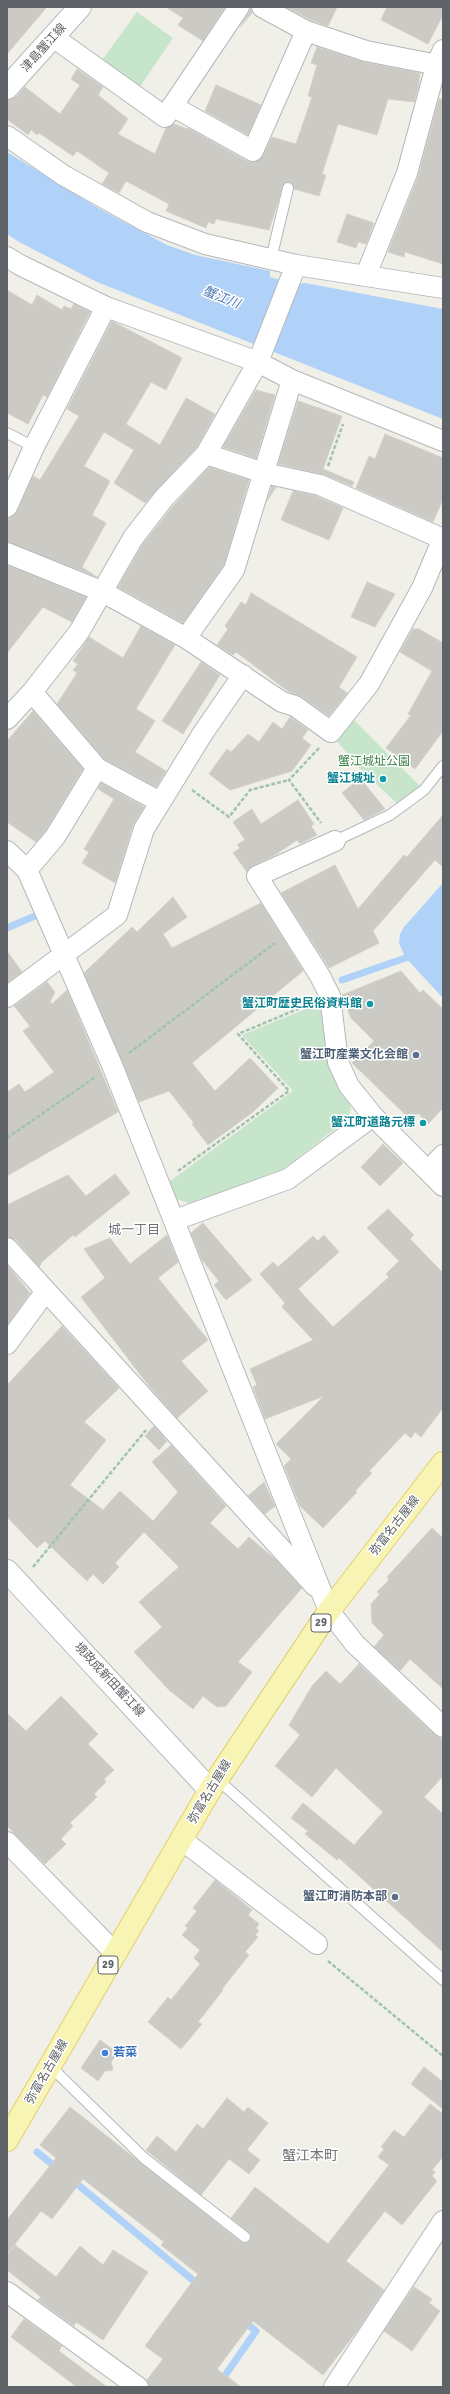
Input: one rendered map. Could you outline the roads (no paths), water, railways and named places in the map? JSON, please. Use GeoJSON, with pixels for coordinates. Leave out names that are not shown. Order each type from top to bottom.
{"type":"FeatureCollection","features":[{"type":"Feature","properties":{"kind":"main road","name":"津島蟹江線"},"geometry":{"type":"LineString","coordinates":[[7,88],[80,7]]}},
{"type":"Feature","properties":{"kind":"main road","name":"弥富名古屋線"},"geometry":{"type":"LineString","coordinates":[[7,2140],[214,1784],[326,1603],[443,1463]]}},
{"type":"Feature","properties":{"kind":"main road","name":"境政成新田蟹江線"},"geometry":{"type":"LineString","coordinates":[[13,1578],[214,1784]]}},
{"type":"Feature","properties":{"kind":"street"},"geometry":{"type":"LineString","coordinates":[[53,37],[165,117],[239,7]]}},
{"type":"Feature","properties":{"kind":"street"},"geometry":{"type":"LineString","coordinates":[[262,7],[306,32],[366,51],[441,61],[407,173],[366,275]]}},
{"type":"Feature","properties":{"kind":"street"},"geometry":{"type":"LineString","coordinates":[[172,106],[253,151],[306,32]]}},
{"type":"Feature","properties":{"kind":"street"},"geometry":{"type":"LineString","coordinates":[[7,136],[63,175],[147,222],[205,244],[271,260],[294,269],[366,275],[443,288]]}},
{"type":"Feature","properties":{"kind":"street"},"geometry":{"type":"LineString","coordinates":[[7,257],[20,265],[106,307],[258,362],[292,380],[443,441]]}},
{"type":"Feature","properties":{"kind":"street"},"geometry":{"type":"LineString","coordinates":[[7,719],[32,692],[79,632],[101,591],[133,538],[164,498],[206,454],[258,362],[294,269]]}},
{"type":"Feature","properties":{"kind":"street"},"geometry":{"type":"LineString","coordinates":[[7,507],[34,447],[106,307]]}},
{"type":"Feature","properties":{"kind":"street"},"geometry":{"type":"LineString","coordinates":[[186,638],[234,570],[292,380]]}},
{"type":"Feature","properties":{"kind":"street"},"geometry":{"type":"LineString","coordinates":[[7,553],[101,591],[186,638],[282,702],[295,706],[331,732],[369,684],[422,588],[443,538],[320,486],[264,473],[206,454]]}},
{"type":"Feature","properties":{"kind":"street"},"geometry":{"type":"LineString","coordinates":[[7,997],[118,915],[144,829],[175,778],[243,675]]}},
{"type":"Feature","properties":{"kind":"street"},"geometry":{"type":"LineString","coordinates":[[32,692],[97,768],[160,802]]}},
{"type":"Feature","properties":{"kind":"street"},"geometry":{"type":"LineString","coordinates":[[27,870],[55,837],[97,768]]}},
{"type":"Feature","properties":{"kind":"street"},"geometry":{"type":"LineString","coordinates":[[335,841],[257,876],[292,931],[330,996],[338,1062],[349,1086],[373,1116],[443,1186]]}},
{"type":"Feature","properties":{"kind":"street"},"geometry":{"type":"LineString","coordinates":[[7,851],[27,870],[112,1065],[175,1220],[326,1603]]}},
{"type":"Feature","properties":{"kind":"street"},"geometry":{"type":"LineString","coordinates":[[175,1220],[288,1180],[373,1116]]}},
{"type":"Feature","properties":{"kind":"street"},"geometry":{"type":"LineString","coordinates":[[428,1171],[443,1155]]}},
{"type":"Feature","properties":{"kind":"street"},"geometry":{"type":"LineString","coordinates":[[7,1248],[159,1414],[326,1603],[355,1644],[443,1727]]}},
{"type":"Feature","properties":{"kind":"street"},"geometry":{"type":"LineString","coordinates":[[7,1344],[46,1291]]}},
{"type":"Feature","properties":{"kind":"street"},"geometry":{"type":"LineString","coordinates":[[182,1840],[317,1944]]}},
{"type":"Feature","properties":{"kind":"street"},"geometry":{"type":"LineString","coordinates":[[7,1842],[115,1953]]}},
{"type":"Feature","properties":{"kind":"street"},"geometry":{"type":"LineString","coordinates":[[334,2387],[443,2222]]}},
{"type":"Feature","properties":{"kind":"street"},"geometry":{"type":"LineString","coordinates":[[7,2292],[138,2387]]}},
{"type":"Feature","properties":{"kind":"lane"},"geometry":{"type":"LineString","coordinates":[[271,260],[288,188]]}},
{"type":"Feature","properties":{"kind":"lane"},"geometry":{"type":"LineString","coordinates":[[7,433],[34,447]]}},
{"type":"Feature","properties":{"kind":"lane"},"geometry":{"type":"LineString","coordinates":[[335,841],[390,815],[424,790],[443,766]]}},
{"type":"Feature","properties":{"kind":"lane"},"geometry":{"type":"LineString","coordinates":[[214,1784],[443,1980]]}},
{"type":"Feature","properties":{"kind":"lane"},"geometry":{"type":"LineString","coordinates":[[50,2066],[144,2158],[245,2237]]}},
{"type":"Feature","properties":{"kind":"water","name":"蟹江川"},"geometry":{"type":"Polygon","coordinates":[[[7,152],[98,208],[167,245],[195,255],[270,271],[270,277],[296,284],[305,283],[443,309],[443,419],[97,282],[19,242],[7,234],[7,152]]]}},
{"type":"Feature","properties":{"kind":"water"},"geometry":{"type":"Polygon","coordinates":[[[443,883],[443,998],[405,957],[399,943],[400,934],[404,927],[443,883]]]}},
{"type":"Feature","properties":{"kind":"waterway"},"geometry":{"type":"LineString","coordinates":[[7,928],[35,916]]}},
{"type":"Feature","properties":{"kind":"waterway"},"geometry":{"type":"LineString","coordinates":[[342,980],[414,955]]}},
{"type":"Feature","properties":{"kind":"waterway"},"geometry":{"type":"LineString","coordinates":[[37,2152],[58,2169]]}},
{"type":"Feature","properties":{"kind":"waterway"},"geometry":{"type":"LineString","coordinates":[[71,2179],[200,2286]]}},
{"type":"Feature","properties":{"kind":"waterway"},"geometry":{"type":"LineString","coordinates":[[217,2387],[256,2331],[242,2320]]}},
{"type":"Feature","properties":{"kind":"place","name":"蟹江城址"},"geometry":{"type":"Point","coordinates":[383,779]}},
{"type":"Feature","properties":{"kind":"place","name":"蟹江町歴史民俗資料館"},"geometry":{"type":"Point","coordinates":[370,1004]}},
{"type":"Feature","properties":{"kind":"place","name":"蟹江町産業文化会館"},"geometry":{"type":"Point","coordinates":[416,1055]}},
{"type":"Feature","properties":{"kind":"place","name":"蟹江町道路元標"},"geometry":{"type":"Point","coordinates":[423,1123]}},
{"type":"Feature","properties":{"kind":"place","name":"蟹江町消防本部"},"geometry":{"type":"Point","coordinates":[395,1897]}},
{"type":"Feature","properties":{"kind":"place","name":"若菜"},"geometry":{"type":"Point","coordinates":[105,2053]}},
{"type":"Feature","properties":{"kind":"district","name":"城一丁目"},"geometry":{"type":"Point","coordinates":[134,1231]}},
{"type":"Feature","properties":{"kind":"district","name":"蟹江本町"},"geometry":{"type":"Point","coordinates":[310,2156]}},
{"type":"Feature","properties":{"kind":"park label","name":"蟹江城址公園"},"geometry":{"type":"Point","coordinates":[374,762]}}]}
